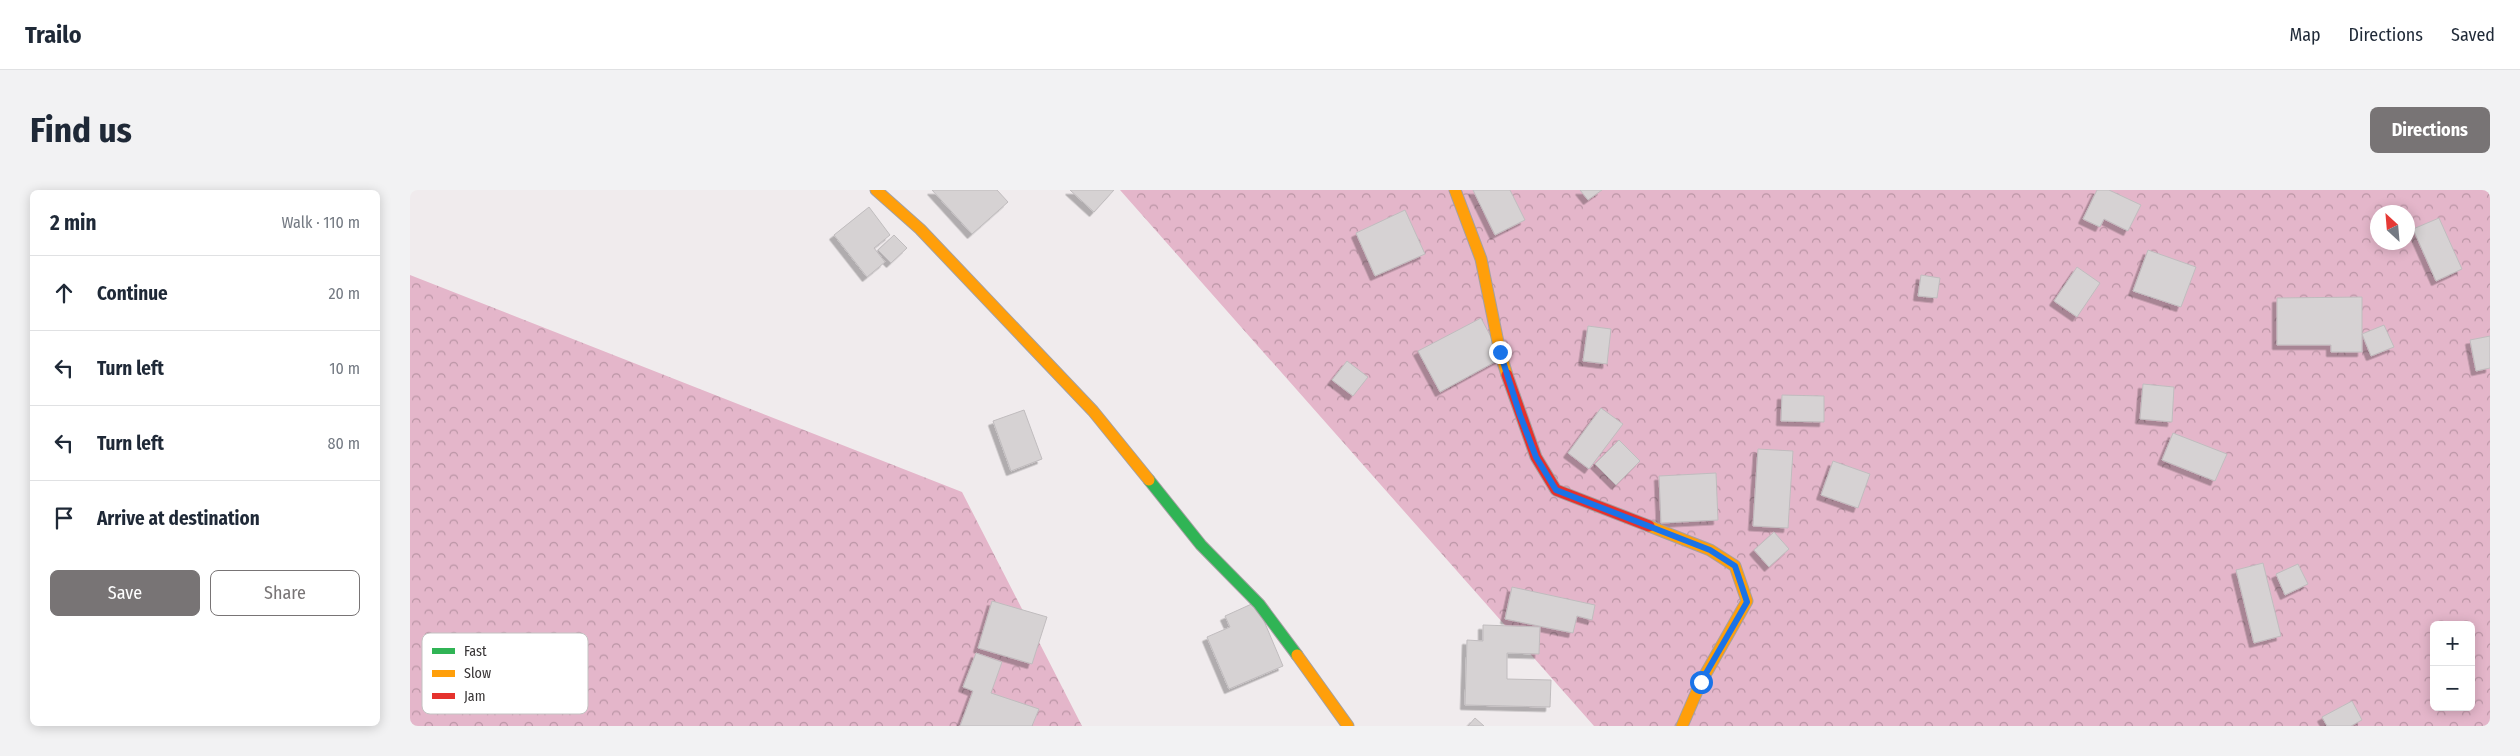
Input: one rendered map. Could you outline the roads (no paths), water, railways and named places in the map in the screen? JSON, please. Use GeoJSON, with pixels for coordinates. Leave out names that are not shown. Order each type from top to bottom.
{"type":"FeatureCollection","features":[{"type":"Feature","properties":{"kind":"street"},"geometry":{"type":"LineString","coordinates":[[876,190],[920,229],[1093,411],[1201,545],[1259,604],[1348,726]]}},
{"type":"Feature","properties":{"kind":"street"},"geometry":{"type":"LineString","coordinates":[[1455,190],[1481,260],[1500,352],[1520,415],[1536,457],[1556,490],[1710,550],[1735,566],[1747,602],[1701,682],[1682,726]]}}]}
